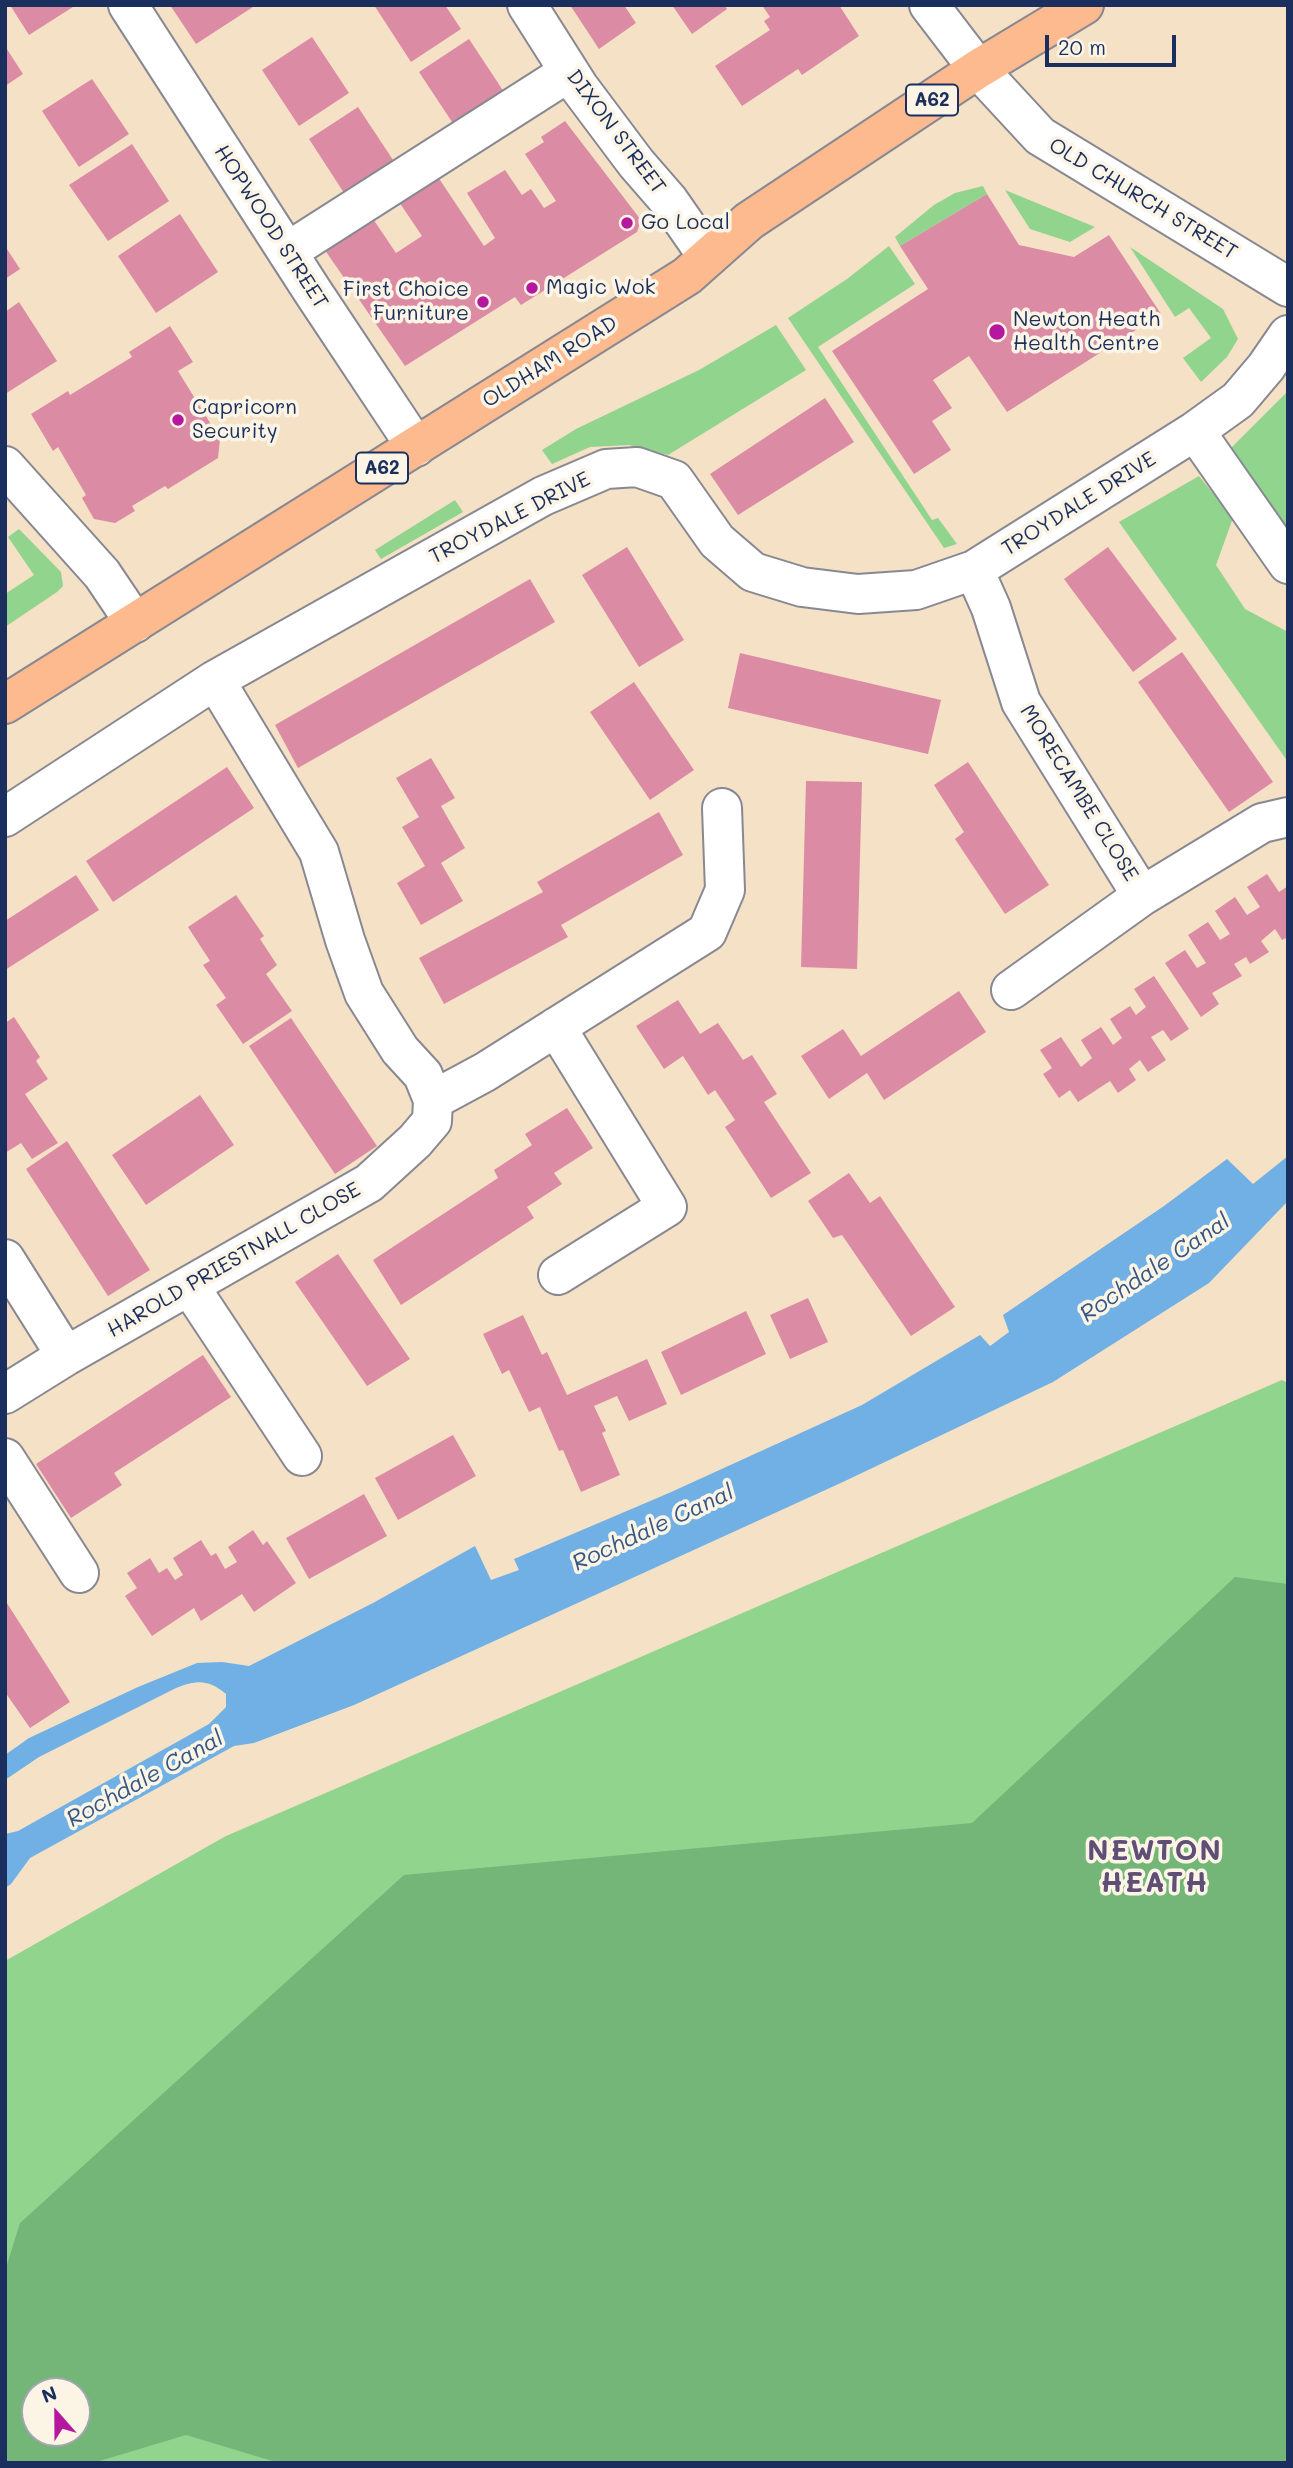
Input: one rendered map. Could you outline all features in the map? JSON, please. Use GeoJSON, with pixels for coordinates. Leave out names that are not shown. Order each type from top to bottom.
{"type":"FeatureCollection","features":[{"type":"Feature","properties":{"kind":"highway","name":"OLDHAM ROAD"},"geometry":{"type":"LineString","coordinates":[[5,704],[687,276],[749,221],[978,69],[1084,5]]}},
{"type":"Feature","properties":{"kind":"street","name":"HOPWOOD STREET"},"geometry":{"type":"LineString","coordinates":[[128,5],[416,447]]}},
{"type":"Feature","properties":{"kind":"street","name":"DIXON STREET"},"geometry":{"type":"LineString","coordinates":[[527,5],[569,72],[636,163],[669,201],[708,257]]}},
{"type":"Feature","properties":{"kind":"street","name":"OLD CHURCH STREET"},"geometry":{"type":"LineString","coordinates":[[929,5],[978,69],[1040,136],[1288,287]]}},
{"type":"Feature","properties":{"kind":"street"},"geometry":{"type":"LineString","coordinates":[[287,252],[569,72]]}},
{"type":"Feature","properties":{"kind":"street","name":"TROYDALE DRIVE"},"geometry":{"type":"LineString","coordinates":[[5,817],[215,680],[543,496],[606,469],[637,467],[674,480],[717,541],[753,572],[802,587],[858,594],[916,590],[974,570],[1195,431],[1238,400],[1288,335]]}},
{"type":"Feature","properties":{"kind":"street"},"geometry":{"type":"LineString","coordinates":[[1195,431],[1288,564]]}},
{"type":"Feature","properties":{"kind":"street"},"geometry":{"type":"LineString","coordinates":[[5,466],[102,574],[135,623]]}},
{"type":"Feature","properties":{"kind":"street","name":"MORECAMBE CLOSE"},"geometry":{"type":"LineString","coordinates":[[974,570],[990,608],[1021,702],[1142,896]]}},
{"type":"Feature","properties":{"kind":"street"},"geometry":{"type":"LineString","coordinates":[[215,680],[319,852],[364,993],[400,1050],[423,1075],[433,1100],[485,1072],[707,932],[725,890],[722,808]]}},
{"type":"Feature","properties":{"kind":"street","name":"MORECAMBE CLOSE"},"geometry":{"type":"LineString","coordinates":[[1011,990],[1142,896],[1262,822],[1288,817]]}},
{"type":"Feature","properties":{"kind":"street"},"geometry":{"type":"LineString","coordinates":[[556,1027],[667,1207],[558,1275]]}},
{"type":"Feature","properties":{"kind":"street","name":"HAROLD PRIESTNALL CLOSE"},"geometry":{"type":"LineString","coordinates":[[5,1394],[66,1356],[369,1183],[415,1141],[432,1121],[433,1100]]}},
{"type":"Feature","properties":{"kind":"street"},"geometry":{"type":"LineString","coordinates":[[5,1259],[66,1356]]}},
{"type":"Feature","properties":{"kind":"street"},"geometry":{"type":"LineString","coordinates":[[190,1287],[302,1456]]}},
{"type":"Feature","properties":{"kind":"street"},"geometry":{"type":"LineString","coordinates":[[5,1458],[79,1573]]}},
{"type":"Feature","properties":{"kind":"green space"},"geometry":{"type":"Polygon","coordinates":[[[983,186],[987,194],[900,246],[895,237],[934,205],[955,193],[983,186]]]}},
{"type":"Feature","properties":{"kind":"green space"},"geometry":{"type":"Polygon","coordinates":[[[1005,190],[1095,227],[1070,242],[1030,229],[1005,190]]]}},
{"type":"Feature","properties":{"kind":"green space"},"geometry":{"type":"Polygon","coordinates":[[[889,246],[915,284],[818,347],[932,520],[938,518],[957,544],[944,548],[788,318],[847,279],[889,246]]]}},
{"type":"Feature","properties":{"kind":"green space"},"geometry":{"type":"Polygon","coordinates":[[[1130,247],[1223,309],[1238,339],[1227,357],[1201,382],[1183,358],[1211,338],[1189,308],[1175,317],[1130,247]]]}},
{"type":"Feature","properties":{"kind":"green space"},"geometry":{"type":"Polygon","coordinates":[[[776,325],[806,370],[668,455],[629,445],[590,447],[552,464],[542,450],[576,429],[699,370],[776,325]]]}},
{"type":"Feature","properties":{"kind":"green space"},"geometry":{"type":"Polygon","coordinates":[[[1288,391],[1288,540],[1230,449],[1288,391]]]}},
{"type":"Feature","properties":{"kind":"green space"},"geometry":{"type":"Polygon","coordinates":[[[1199,476],[1233,518],[1216,565],[1245,609],[1288,632],[1288,762],[1119,522],[1199,476]]]}},
{"type":"Feature","properties":{"kind":"green space"},"geometry":{"type":"Polygon","coordinates":[[[455,500],[463,512],[381,559],[375,550],[455,500]]]}},
{"type":"Feature","properties":{"kind":"green space"},"geometry":{"type":"Polygon","coordinates":[[[19,529],[61,572],[63,586],[5,627],[5,594],[34,575],[8,537],[19,529]]]}},
{"type":"Feature","properties":{"kind":"green space"},"geometry":{"type":"Polygon","coordinates":[[[1282,1380],[1288,1383],[1288,2463],[5,2463],[5,1961],[226,1836],[1282,1380]]]}},
{"type":"Feature","properties":{"kind":"green space"},"geometry":{"type":"Polygon","coordinates":[[[1235,1577],[1288,1584],[1288,2463],[279,2463],[186,2435],[93,2463],[5,2463],[5,2271],[20,2223],[404,1875],[972,1823],[1235,1577]]]}},
{"type":"Feature","properties":{"kind":"water","name":"Rochdale Canal"},"geometry":{"type":"Polygon","coordinates":[[[1288,1156],[1288,1201],[1209,1283],[1053,1382],[845,1481],[354,1705],[254,1743],[234,1746],[30,1858],[5,1888],[5,1834],[18,1831],[209,1724],[226,1707],[226,1694],[202,1682],[176,1688],[39,1757],[5,1780],[5,1755],[29,1738],[138,1687],[197,1663],[222,1662],[249,1666],[373,1603],[475,1546],[491,1580],[519,1570],[514,1559],[669,1493],[862,1405],[980,1335],[990,1346],[1009,1332],[1003,1315],[1164,1206],[1227,1159],[1253,1184],[1288,1156]]]}},
{"type":"Feature","properties":{"kind":"building"},"geometry":{"type":"Polygon","coordinates":[[[10,5],[76,5],[29,35],[10,5]]]}},
{"type":"Feature","properties":{"kind":"building"},"geometry":{"type":"Polygon","coordinates":[[[170,5],[256,5],[196,44],[170,5]]]}},
{"type":"Feature","properties":{"kind":"building"},"geometry":{"type":"Polygon","coordinates":[[[374,5],[445,5],[461,29],[411,62],[374,5]]]}},
{"type":"Feature","properties":{"kind":"building"},"geometry":{"type":"Polygon","coordinates":[[[570,5],[624,5],[636,23],[599,49],[570,5]]]}},
{"type":"Feature","properties":{"kind":"building"},"geometry":{"type":"Polygon","coordinates":[[[672,5],[724,5],[727,9],[692,34],[672,5]]]}},
{"type":"Feature","properties":{"kind":"building"},"geometry":{"type":"Polygon","coordinates":[[[762,5],[839,5],[859,36],[802,75],[798,69],[742,106],[715,66],[770,30],[764,21],[770,17],[762,5]]]}},
{"type":"Feature","properties":{"kind":"building"},"geometry":{"type":"Polygon","coordinates":[[[312,37],[349,93],[299,126],[262,70],[312,37]]]}},
{"type":"Feature","properties":{"kind":"building"},"geometry":{"type":"Polygon","coordinates":[[[469,39],[506,95],[456,128],[419,72],[469,39]]]}},
{"type":"Feature","properties":{"kind":"building"},"geometry":{"type":"Polygon","coordinates":[[[5,46],[23,74],[5,86],[5,46]]]}},
{"type":"Feature","properties":{"kind":"building"},"geometry":{"type":"Polygon","coordinates":[[[92,79],[129,134],[79,167],[42,111],[92,79]]]}},
{"type":"Feature","properties":{"kind":"building"},"geometry":{"type":"Polygon","coordinates":[[[358,107],[395,163],[346,196],[309,139],[358,107]]]}},
{"type":"Feature","properties":{"kind":"building"},"geometry":{"type":"Polygon","coordinates":[[[565,121],[641,220],[637,232],[521,305],[515,297],[405,366],[320,243],[369,213],[396,253],[422,236],[395,196],[434,171],[484,246],[495,238],[467,193],[505,170],[522,195],[531,189],[544,208],[556,201],[525,154],[544,142],[541,137],[565,121]]]}},
{"type":"Feature","properties":{"kind":"building"},"geometry":{"type":"Polygon","coordinates":[[[132,144],[169,201],[108,241],[69,185],[132,144]]]}},
{"type":"Feature","properties":{"kind":"building","name":"Newton Heath Health Centre"},"geometry":{"type":"Polygon","coordinates":[[[987,194],[1019,245],[1074,257],[1109,235],[1161,314],[1007,412],[969,356],[933,380],[952,408],[932,421],[951,450],[914,474],[832,351],[928,289],[900,246],[987,194]]]}},
{"type":"Feature","properties":{"kind":"building"},"geometry":{"type":"Polygon","coordinates":[[[180,214],[218,272],[156,313],[118,256],[180,214]]]}},
{"type":"Feature","properties":{"kind":"building"},"geometry":{"type":"Polygon","coordinates":[[[5,246],[20,269],[5,279],[5,246]]]}},
{"type":"Feature","properties":{"kind":"building"},"geometry":{"type":"Polygon","coordinates":[[[19,302],[57,361],[5,394],[5,312],[19,302]]]}},
{"type":"Feature","properties":{"kind":"building"},"geometry":{"type":"Polygon","coordinates":[[[170,326],[193,362],[178,371],[220,439],[218,458],[168,489],[165,486],[132,506],[135,511],[115,523],[94,519],[82,498],[86,495],[58,447],[53,451],[31,414],[68,391],[70,395],[132,357],[129,352],[170,326]]]}},
{"type":"Feature","properties":{"kind":"building"},"geometry":{"type":"Polygon","coordinates":[[[825,398],[854,442],[738,515],[710,474],[825,398]]]}},
{"type":"Feature","properties":{"kind":"building"},"geometry":{"type":"Polygon","coordinates":[[[627,547],[684,640],[639,667],[582,575],[627,547]]]}},
{"type":"Feature","properties":{"kind":"building"},"geometry":{"type":"Polygon","coordinates":[[[1108,547],[1177,639],[1133,672],[1064,579],[1108,547]]]}},
{"type":"Feature","properties":{"kind":"building"},"geometry":{"type":"Polygon","coordinates":[[[530,579],[555,622],[298,768],[275,725],[530,579]]]}},
{"type":"Feature","properties":{"kind":"building"},"geometry":{"type":"Polygon","coordinates":[[[1182,652],[1273,782],[1229,812],[1138,682],[1182,652]]]}},
{"type":"Feature","properties":{"kind":"building"},"geometry":{"type":"Polygon","coordinates":[[[740,653],[941,700],[928,754],[728,708],[740,653]]]}},
{"type":"Feature","properties":{"kind":"building"},"geometry":{"type":"Polygon","coordinates":[[[634,682],[694,770],[650,800],[590,712],[634,682]]]}},
{"type":"Feature","properties":{"kind":"building"},"geometry":{"type":"Polygon","coordinates":[[[431,758],[455,798],[441,806],[465,848],[441,863],[463,901],[421,925],[397,883],[425,866],[402,827],[419,817],[396,778],[431,758]]]}},
{"type":"Feature","properties":{"kind":"building"},"geometry":{"type":"Polygon","coordinates":[[[968,762],[1049,885],[1005,914],[955,839],[964,832],[934,785],[968,762]]]}},
{"type":"Feature","properties":{"kind":"building"},"geometry":{"type":"Polygon","coordinates":[[[227,767],[254,808],[113,902],[86,861],[227,767]]]}},
{"type":"Feature","properties":{"kind":"building"},"geometry":{"type":"Polygon","coordinates":[[[806,781],[862,782],[857,969],[801,967],[806,781]]]}},
{"type":"Feature","properties":{"kind":"building"},"geometry":{"type":"Polygon","coordinates":[[[659,812],[683,855],[561,925],[568,937],[444,1004],[419,958],[543,892],[537,882],[659,812]]]}},
{"type":"Feature","properties":{"kind":"building"},"geometry":{"type":"Polygon","coordinates":[[[1267,874],[1279,892],[1288,886],[1288,937],[1282,940],[1275,929],[1261,941],[1269,952],[1250,964],[1246,957],[1234,964],[1242,976],[1212,993],[1219,1004],[1201,1017],[1165,963],[1185,950],[1197,968],[1206,963],[1188,935],[1208,922],[1220,940],[1230,934],[1215,911],[1235,897],[1247,915],[1260,907],[1247,887],[1267,874]]]}},
{"type":"Feature","properties":{"kind":"building"},"geometry":{"type":"Polygon","coordinates":[[[76,875],[99,910],[5,970],[5,921],[76,875]]]}},
{"type":"Feature","properties":{"kind":"building"},"geometry":{"type":"Polygon","coordinates":[[[236,895],[264,936],[260,939],[277,965],[266,974],[292,1011],[243,1044],[216,1005],[226,998],[203,965],[210,961],[188,927],[236,895]]]}},
{"type":"Feature","properties":{"kind":"building"},"geometry":{"type":"Polygon","coordinates":[[[1154,976],[1189,1029],[1171,1041],[1163,1030],[1151,1037],[1166,1060],[1148,1072],[1140,1060],[1129,1069],[1136,1080],[1118,1093],[1110,1081],[1078,1102],[1070,1090],[1059,1098],[1043,1074],[1052,1068],[1040,1050],[1061,1037],[1081,1067],[1092,1058],[1081,1040],[1101,1027],[1113,1045],[1122,1038],[1110,1019],[1130,1006],[1136,1015],[1146,1007],[1134,989],[1154,976]]]}},
{"type":"Feature","properties":{"kind":"building"},"geometry":{"type":"Polygon","coordinates":[[[959,991],[986,1032],[884,1100],[867,1073],[829,1099],[801,1056],[843,1029],[861,1056],[959,991]]]}},
{"type":"Feature","properties":{"kind":"building"},"geometry":{"type":"Polygon","coordinates":[[[678,1000],[700,1034],[718,1023],[743,1060],[752,1055],[777,1094],[764,1102],[811,1173],[771,1198],[725,1127],[735,1120],[715,1090],[708,1095],[683,1056],[664,1069],[636,1026],[678,1000]]]}},
{"type":"Feature","properties":{"kind":"building"},"geometry":{"type":"Polygon","coordinates":[[[14,1017],[40,1057],[36,1061],[48,1079],[25,1094],[58,1143],[32,1159],[21,1143],[5,1153],[5,1023],[14,1017]]]}},
{"type":"Feature","properties":{"kind":"building"},"geometry":{"type":"Polygon","coordinates":[[[291,1018],[377,1146],[335,1174],[249,1046],[291,1018]]]}},
{"type":"Feature","properties":{"kind":"building"},"geometry":{"type":"Polygon","coordinates":[[[200,1095],[234,1145],[146,1205],[112,1155],[200,1095]]]}},
{"type":"Feature","properties":{"kind":"building"},"geometry":{"type":"Polygon","coordinates":[[[567,1108],[593,1148],[554,1173],[562,1184],[527,1207],[534,1218],[401,1305],[373,1260],[498,1178],[494,1170],[532,1145],[525,1134],[567,1108]]]}},
{"type":"Feature","properties":{"kind":"building"},"geometry":{"type":"Polygon","coordinates":[[[67,1141],[150,1270],[108,1296],[26,1169],[67,1141]]]}},
{"type":"Feature","properties":{"kind":"building"},"geometry":{"type":"Polygon","coordinates":[[[849,1173],[870,1203],[880,1196],[955,1307],[911,1336],[842,1235],[833,1238],[808,1201],[849,1173]]]}},
{"type":"Feature","properties":{"kind":"building"},"geometry":{"type":"Polygon","coordinates":[[[338,1254],[410,1359],[367,1386],[295,1282],[338,1254]]]}},
{"type":"Feature","properties":{"kind":"building"},"geometry":{"type":"Polygon","coordinates":[[[808,1298],[828,1342],[790,1359],[770,1315],[808,1298]]]}},
{"type":"Feature","properties":{"kind":"building"},"geometry":{"type":"Polygon","coordinates":[[[746,1311],[766,1354],[681,1395],[661,1352],[746,1311]]]}},
{"type":"Feature","properties":{"kind":"building"},"geometry":{"type":"Polygon","coordinates":[[[523,1315],[542,1355],[547,1352],[567,1395],[647,1359],[667,1404],[629,1421],[617,1396],[594,1406],[606,1431],[602,1433],[620,1475],[581,1492],[540,1407],[529,1412],[509,1370],[502,1374],[483,1334],[523,1315]]]}},
{"type":"Feature","properties":{"kind":"building"},"geometry":{"type":"Polygon","coordinates":[[[203,1355],[231,1397],[114,1473],[122,1485],[71,1518],[36,1464],[203,1355]]]}},
{"type":"Feature","properties":{"kind":"building"},"geometry":{"type":"Polygon","coordinates":[[[453,1435],[476,1476],[398,1520],[375,1478],[453,1435]]]}},
{"type":"Feature","properties":{"kind":"building"},"geometry":{"type":"Polygon","coordinates":[[[364,1494],[387,1536],[309,1579],[286,1538],[364,1494]]]}},
{"type":"Feature","properties":{"kind":"building"},"geometry":{"type":"Polygon","coordinates":[[[253,1530],[263,1545],[267,1541],[296,1583],[254,1612],[242,1594],[201,1621],[194,1608],[152,1636],[125,1596],[137,1588],[127,1573],[150,1558],[159,1573],[167,1568],[175,1580],[183,1575],[173,1558],[201,1540],[211,1556],[216,1553],[225,1569],[237,1562],[228,1547],[253,1530]]]}},
{"type":"Feature","properties":{"kind":"building"},"geometry":{"type":"Polygon","coordinates":[[[5,1600],[70,1702],[30,1728],[5,1692],[5,1600]]]}},
{"type":"Feature","properties":{"kind":"place","name":"Go Local"},"geometry":{"type":"Point","coordinates":[627,223]}},
{"type":"Feature","properties":{"kind":"place","name":"Magic Wok"},"geometry":{"type":"Point","coordinates":[532,288]}},
{"type":"Feature","properties":{"kind":"place","name":"First Choice Furniture"},"geometry":{"type":"Point","coordinates":[483,302]}},
{"type":"Feature","properties":{"kind":"place","name":"Newton Heath Health Centre"},"geometry":{"type":"Point","coordinates":[997,332]}},
{"type":"Feature","properties":{"kind":"place","name":"Capricorn Security"},"geometry":{"type":"Point","coordinates":[178,420]}},
{"type":"Feature","properties":{"kind":"district","name":"NEWTON HEATH"},"geometry":{"type":"Point","coordinates":[1155,1867]}}]}
